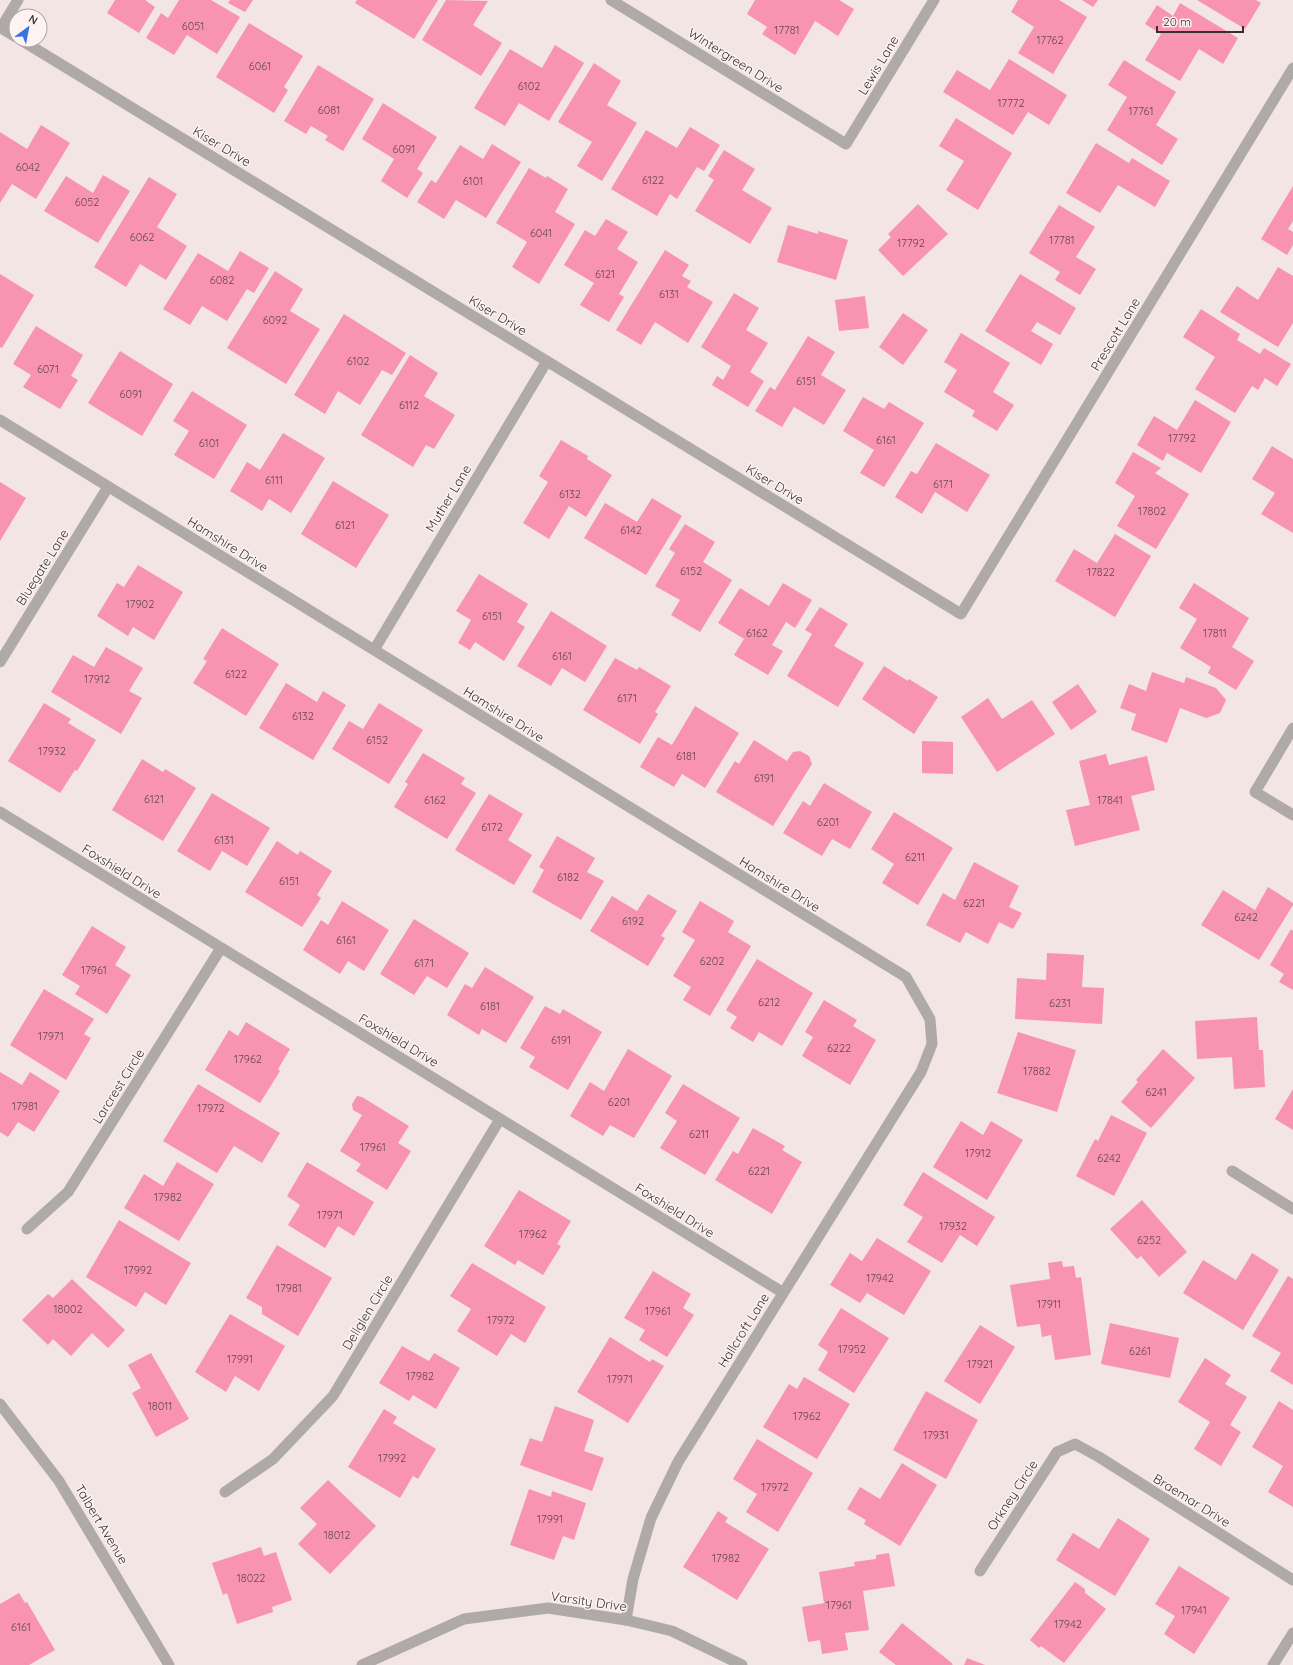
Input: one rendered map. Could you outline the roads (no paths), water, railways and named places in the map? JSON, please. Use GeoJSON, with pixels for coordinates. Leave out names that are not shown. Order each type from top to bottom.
{"type":"FeatureCollection","features":[{"type":"Feature","properties":{"kind":"street","name":"Wintergreen Drive"},"geometry":{"type":"LineString","coordinates":[[611,0],[846,144]]}},
{"type":"Feature","properties":{"kind":"street","name":"Lewis Lane"},"geometry":{"type":"LineString","coordinates":[[846,144],[934,0]]}},
{"type":"Feature","properties":{"kind":"street"},"geometry":{"type":"LineString","coordinates":[[8,16],[1,28],[8,32]]}},
{"type":"Feature","properties":{"kind":"street","name":"Kiser Drive"},"geometry":{"type":"LineString","coordinates":[[34,48],[961,614]]}},
{"type":"Feature","properties":{"kind":"street","name":"Prescott Lane"},"geometry":{"type":"LineString","coordinates":[[961,614],[1293,68]]}},
{"type":"Feature","properties":{"kind":"street","name":"Muther Lane"},"geometry":{"type":"LineString","coordinates":[[374,650],[547,361]]}},
{"type":"Feature","properties":{"kind":"street","name":"Hamshire Drive"},"geometry":{"type":"LineString","coordinates":[[0,420],[906,977],[930,1019],[932,1044],[921,1072]]}},
{"type":"Feature","properties":{"kind":"street","name":"Bluegate Lane"},"geometry":{"type":"LineString","coordinates":[[0,662],[108,487]]}},
{"type":"Feature","properties":{"kind":"street"},"geometry":{"type":"LineString","coordinates":[[1293,728],[1255,792],[1293,815]]}},
{"type":"Feature","properties":{"kind":"street","name":"Foxshield Drive"},"geometry":{"type":"LineString","coordinates":[[0,812],[782,1292]]}},
{"type":"Feature","properties":{"kind":"street","name":"Larcrest Circle"},"geometry":{"type":"LineString","coordinates":[[27,1229],[68,1192],[221,948]]}},
{"type":"Feature","properties":{"kind":"street","name":"Hallcroft Lane"},"geometry":{"type":"LineString","coordinates":[[626,1620],[634,1579],[651,1518],[678,1462],[782,1292],[921,1072]]}},
{"type":"Feature","properties":{"kind":"street","name":"Dellglen Circle"},"geometry":{"type":"LineString","coordinates":[[225,1492],[273,1459],[333,1396],[500,1119]]}},
{"type":"Feature","properties":{"kind":"street"},"geometry":{"type":"LineString","coordinates":[[1232,1171],[1293,1209]]}},
{"type":"Feature","properties":{"kind":"street","name":"Talbert Avenue"},"geometry":{"type":"LineString","coordinates":[[0,1404],[60,1481],[169,1665]]}},
{"type":"Feature","properties":{"kind":"street","name":"Orkney Circle"},"geometry":{"type":"LineString","coordinates":[[980,1571],[1057,1452],[1075,1444]]}},
{"type":"Feature","properties":{"kind":"street","name":"Braemar Drive"},"geometry":{"type":"LineString","coordinates":[[1075,1444],[1099,1457],[1293,1580]]}},
{"type":"Feature","properties":{"kind":"street","name":"Varsity Drive"},"geometry":{"type":"LineString","coordinates":[[362,1665],[464,1619],[548,1608],[626,1620],[672,1631],[742,1665]]}},
{"type":"Feature","properties":{"kind":"street"},"geometry":{"type":"LineString","coordinates":[[1273,1665],[1293,1633]]}}]}
